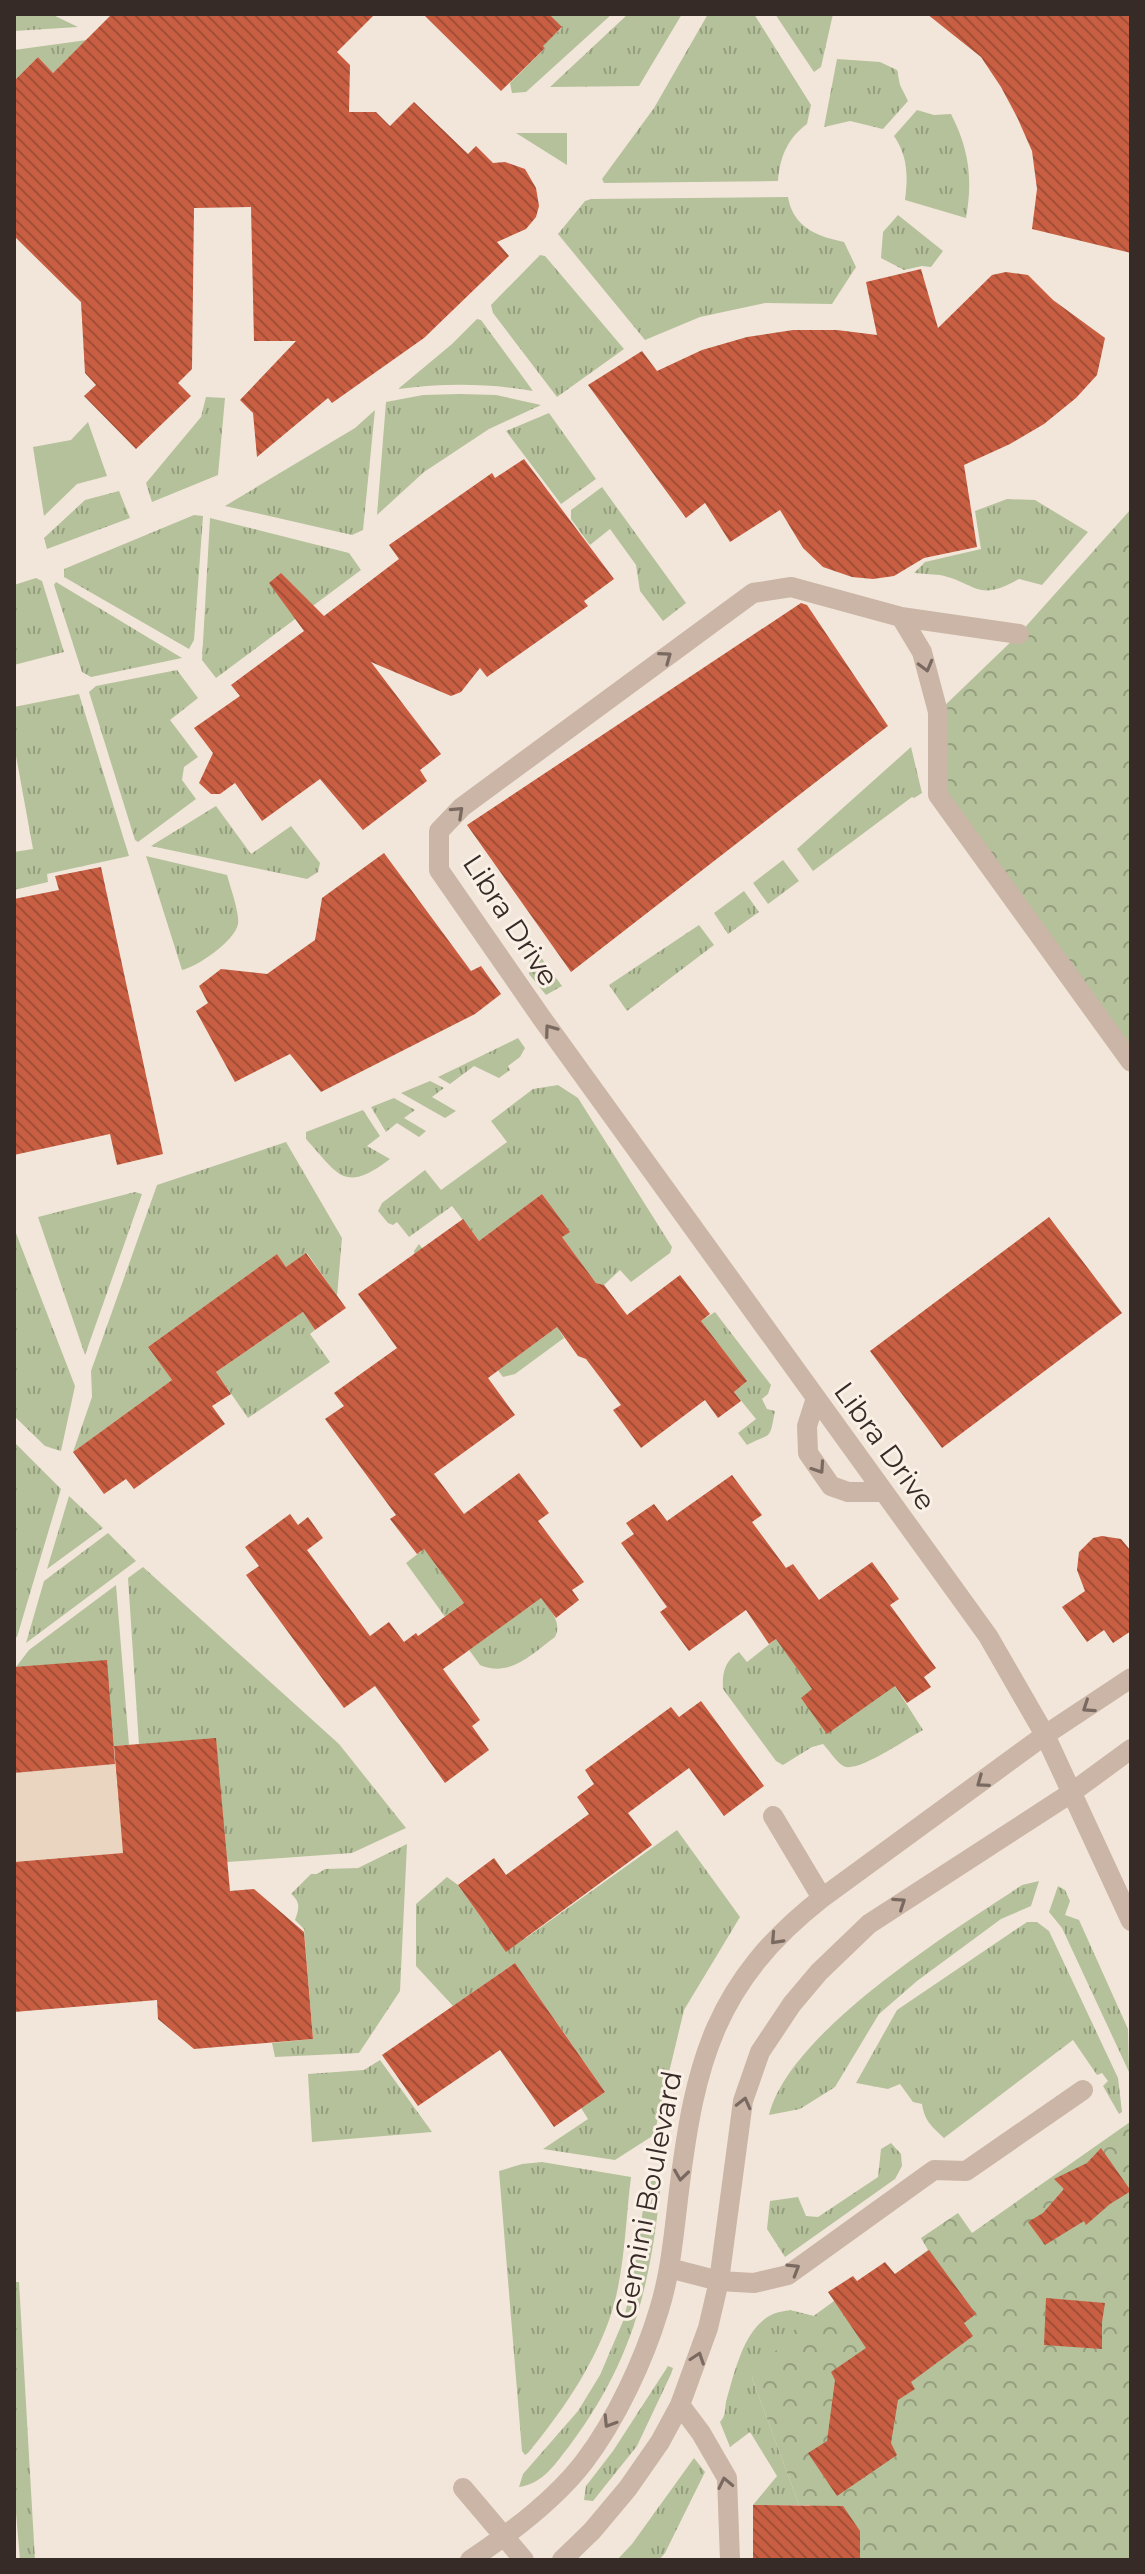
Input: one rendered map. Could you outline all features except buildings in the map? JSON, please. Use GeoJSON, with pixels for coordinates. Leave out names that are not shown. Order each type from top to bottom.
{"type":"FeatureCollection","features":[{"type":"Feature","properties":{"kind":"street","name":"Libra Drive"},"geometry":{"type":"LineString","coordinates":[[901,617],[791,587],[753,593],[462,807],[439,831],[439,870],[988,1636],[1045,1735],[1131,1921]]}},
{"type":"Feature","properties":{"kind":"street"},"geometry":{"type":"LineString","coordinates":[[901,617],[1019,634]]}},
{"type":"Feature","properties":{"kind":"street"},"geometry":{"type":"LineString","coordinates":[[901,617],[922,652],[938,712],[938,795],[1131,1062]]}},
{"type":"Feature","properties":{"kind":"street"},"geometry":{"type":"LineString","coordinates":[[816,1398],[807,1426],[808,1453],[831,1486],[848,1492],[884,1492]]}},
{"type":"Feature","properties":{"kind":"street","name":"Gemini Boulevard"},"geometry":{"type":"LineString","coordinates":[[470,2560],[505,2537],[584,2462],[617,2409],[643,2355],[660,2309],[669,2268],[689,2115],[701,2063],[722,2012],[755,1961],[793,1921],[822,1898],[1045,1735],[1131,1678]]}},
{"type":"Feature","properties":{"kind":"street"},"geometry":{"type":"LineString","coordinates":[[562,2560],[592,2531],[628,2488],[660,2442],[680,2405],[708,2328],[719,2281],[743,2101],[760,2052],[792,2004],[819,1972],[869,1924],[1071,1793],[1131,1749]]}},
{"type":"Feature","properties":{"kind":"street"},"geometry":{"type":"LineString","coordinates":[[773,1816],[822,1898]]}},
{"type":"Feature","properties":{"kind":"street"},"geometry":{"type":"LineString","coordinates":[[669,2268],[719,2281],[754,2283],[788,2275],[934,2170],[966,2171],[1083,2090]]}},
{"type":"Feature","properties":{"kind":"street"},"geometry":{"type":"LineString","coordinates":[[680,2405],[701,2433],[727,2478],[730,2560]]}},
{"type":"Feature","properties":{"kind":"street"},"geometry":{"type":"LineString","coordinates":[[463,2488],[524,2560]]}},
{"type":"Feature","properties":{"kind":"green space"},"geometry":{"type":"Polygon","coordinates":[[[14,14],[51,14],[78,27],[14,31],[14,14]]]}},
{"type":"Feature","properties":{"kind":"green space"},"geometry":{"type":"Polygon","coordinates":[[[549,14],[612,14],[526,92],[512,93],[510,83],[545,48],[536,38],[547,27],[555,34],[562,28],[549,14]]]}},
{"type":"Feature","properties":{"kind":"green space"},"geometry":{"type":"Polygon","coordinates":[[[628,14],[682,14],[639,86],[550,87],[628,14]]]}},
{"type":"Feature","properties":{"kind":"green space"},"geometry":{"type":"Polygon","coordinates":[[[708,14],[754,14],[811,105],[807,124],[786,149],[778,181],[604,183],[602,179],[654,108],[708,14]]]}},
{"type":"Feature","properties":{"kind":"green space"},"geometry":{"type":"Polygon","coordinates":[[[775,14],[833,14],[821,67],[814,72],[775,14]]]}},
{"type":"Feature","properties":{"kind":"green space"},"geometry":{"type":"Polygon","coordinates":[[[87,40],[53,73],[38,57],[14,81],[14,50],[87,40]]]}},
{"type":"Feature","properties":{"kind":"green space"},"geometry":{"type":"Polygon","coordinates":[[[837,59],[880,62],[897,70],[908,101],[883,129],[850,121],[824,127],[837,59]]]}},
{"type":"Feature","properties":{"kind":"green space"},"geometry":{"type":"Polygon","coordinates":[[[917,110],[934,115],[951,114],[957,127],[968,164],[966,218],[905,200],[906,167],[894,136],[917,110]]]}},
{"type":"Feature","properties":{"kind":"green space"},"geometry":{"type":"Polygon","coordinates":[[[516,133],[567,133],[567,165],[516,133]]]}},
{"type":"Feature","properties":{"kind":"green space"},"geometry":{"type":"Polygon","coordinates":[[[788,197],[795,216],[807,228],[824,237],[844,242],[856,267],[832,304],[765,303],[700,317],[645,340],[558,234],[585,201],[591,199],[788,197]]]}},
{"type":"Feature","properties":{"kind":"green space"},"geometry":{"type":"Polygon","coordinates":[[[898,215],[943,251],[931,267],[904,270],[881,258],[883,232],[898,215]]]}},
{"type":"Feature","properties":{"kind":"green space"},"geometry":{"type":"Polygon","coordinates":[[[540,255],[545,256],[624,349],[557,397],[493,313],[491,305],[540,255]]]}},
{"type":"Feature","properties":{"kind":"green space"},"geometry":{"type":"Polygon","coordinates":[[[477,319],[481,320],[533,391],[466,385],[398,389],[452,344],[477,319]]]}},
{"type":"Feature","properties":{"kind":"green space"},"geometry":{"type":"Polygon","coordinates":[[[423,395],[496,395],[541,405],[489,429],[424,472],[377,515],[386,402],[423,395]]]}},
{"type":"Feature","properties":{"kind":"green space"},"geometry":{"type":"Polygon","coordinates":[[[206,397],[225,398],[218,475],[152,502],[146,483],[201,417],[206,397]]]}},
{"type":"Feature","properties":{"kind":"green space"},"geometry":{"type":"Polygon","coordinates":[[[375,410],[363,530],[352,535],[225,506],[355,428],[375,410]]]}},
{"type":"Feature","properties":{"kind":"green space"},"geometry":{"type":"Polygon","coordinates":[[[549,413],[596,479],[561,504],[506,431],[549,413]]]}},
{"type":"Feature","properties":{"kind":"green space"},"geometry":{"type":"Polygon","coordinates":[[[88,422],[107,476],[77,484],[44,516],[33,447],[71,440],[88,422]]]}},
{"type":"Feature","properties":{"kind":"green space"},"geometry":{"type":"Polygon","coordinates":[[[602,487],[686,603],[663,621],[640,591],[636,565],[610,529],[590,545],[571,519],[571,510],[602,487]]]}},
{"type":"Feature","properties":{"kind":"green space"},"geometry":{"type":"Polygon","coordinates":[[[119,491],[130,518],[47,549],[44,538],[85,500],[119,491]]]}},
{"type":"Feature","properties":{"kind":"green space"},"geometry":{"type":"Polygon","coordinates":[[[1007,499],[1035,500],[1088,532],[1042,585],[1019,579],[994,590],[985,590],[940,575],[914,573],[925,562],[981,549],[975,511],[1007,499]]]}},
{"type":"Feature","properties":{"kind":"green space"},"geometry":{"type":"Polygon","coordinates":[[[1131,509],[1131,1045],[938,795],[938,712],[1019,634],[1131,509]]]}},
{"type":"Feature","properties":{"kind":"green space"},"geometry":{"type":"Polygon","coordinates":[[[194,515],[203,516],[194,640],[189,649],[64,577],[64,569],[194,515]]]}},
{"type":"Feature","properties":{"kind":"green space"},"geometry":{"type":"Polygon","coordinates":[[[210,518],[349,553],[361,570],[216,678],[202,660],[210,518]]]}},
{"type":"Feature","properties":{"kind":"green space"},"geometry":{"type":"Polygon","coordinates":[[[36,578],[42,581],[64,652],[14,665],[14,585],[36,578]]]}},
{"type":"Feature","properties":{"kind":"green space"},"geometry":{"type":"Polygon","coordinates":[[[56,582],[182,658],[91,677],[82,672],[54,585],[56,582]]]}},
{"type":"Feature","properties":{"kind":"green space"},"geometry":{"type":"Polygon","coordinates":[[[177,670],[198,698],[170,720],[198,757],[184,767],[182,780],[196,799],[138,842],[89,692],[96,686],[177,670]]]}},
{"type":"Feature","properties":{"kind":"green space"},"geometry":{"type":"Polygon","coordinates":[[[79,694],[129,856],[47,874],[48,882],[14,890],[14,852],[33,849],[14,745],[14,707],[79,694]]]}},
{"type":"Feature","properties":{"kind":"green space"},"geometry":{"type":"Polygon","coordinates":[[[911,747],[922,793],[912,797],[813,871],[797,849],[911,747]]]}},
{"type":"Feature","properties":{"kind":"green space"},"geometry":{"type":"Polygon","coordinates":[[[216,806],[251,854],[291,826],[320,863],[318,872],[307,879],[151,846],[216,806]]]}},
{"type":"Feature","properties":{"kind":"green space"},"geometry":{"type":"Polygon","coordinates":[[[146,856],[227,875],[238,924],[230,938],[206,959],[189,968],[182,970],[146,856]]]}},
{"type":"Feature","properties":{"kind":"green space"},"geometry":{"type":"Polygon","coordinates":[[[783,860],[799,881],[768,904],[753,883],[783,860]]]}},
{"type":"Feature","properties":{"kind":"green space"},"geometry":{"type":"Polygon","coordinates":[[[744,891],[759,912],[728,934],[714,913],[744,891]]]}},
{"type":"Feature","properties":{"kind":"green space"},"geometry":{"type":"Polygon","coordinates":[[[699,925],[714,945],[627,1011],[609,985],[699,925]]]}},
{"type":"Feature","properties":{"kind":"green space"},"geometry":{"type":"Polygon","coordinates":[[[534,948],[562,986],[546,995],[529,974],[530,950],[534,948]]]}},
{"type":"Feature","properties":{"kind":"green space"},"geometry":{"type":"Polygon","coordinates":[[[518,1038],[525,1048],[520,1057],[508,1066],[510,1070],[499,1078],[474,1066],[450,1084],[438,1077],[518,1038]]]}},
{"type":"Feature","properties":{"kind":"green space"},"geometry":{"type":"Polygon","coordinates":[[[430,1081],[444,1088],[432,1097],[456,1111],[445,1118],[401,1093],[430,1081]]]}},
{"type":"Feature","properties":{"kind":"green space"},"geometry":{"type":"Polygon","coordinates":[[[558,1085],[578,1098],[672,1247],[670,1253],[631,1282],[620,1270],[604,1285],[596,1283],[562,1237],[569,1232],[542,1194],[479,1241],[452,1206],[409,1237],[397,1222],[393,1225],[388,1223],[378,1211],[382,1203],[425,1170],[441,1190],[507,1142],[491,1121],[533,1089],[558,1085]]]}},
{"type":"Feature","properties":{"kind":"green space"},"geometry":{"type":"Polygon","coordinates":[[[394,1098],[415,1110],[404,1118],[426,1131],[419,1137],[397,1123],[386,1132],[371,1107],[394,1098]]]}},
{"type":"Feature","properties":{"kind":"green space"},"geometry":{"type":"Polygon","coordinates":[[[363,1110],[380,1136],[367,1146],[390,1159],[362,1176],[343,1176],[306,1139],[306,1132],[363,1110]]]}},
{"type":"Feature","properties":{"kind":"green space"},"geometry":{"type":"Polygon","coordinates":[[[286,1142],[342,1238],[337,1296],[307,1253],[286,1267],[277,1254],[148,1347],[172,1380],[73,1452],[92,1397],[91,1371],[157,1185],[286,1142]]]}},
{"type":"Feature","properties":{"kind":"green space"},"geometry":{"type":"Polygon","coordinates":[[[135,1192],[142,1194],[85,1355],[38,1217],[135,1192]]]}},
{"type":"Feature","properties":{"kind":"green space"},"geometry":{"type":"Polygon","coordinates":[[[14,1228],[75,1386],[61,1451],[45,1446],[14,1416],[14,1228]]]}},
{"type":"Feature","properties":{"kind":"green space"},"geometry":{"type":"Polygon","coordinates":[[[419,1244],[477,1322],[500,1369],[557,1327],[564,1338],[515,1374],[503,1377],[416,1262],[414,1251],[419,1244]]]}},
{"type":"Feature","properties":{"kind":"green space"},"geometry":{"type":"Polygon","coordinates":[[[303,1312],[315,1330],[310,1334],[330,1362],[248,1418],[216,1372],[303,1312]]]}},
{"type":"Feature","properties":{"kind":"green space"},"geometry":{"type":"Polygon","coordinates":[[[715,1312],[771,1385],[762,1399],[767,1409],[775,1411],[770,1432],[747,1445],[738,1433],[756,1419],[734,1392],[746,1381],[701,1321],[715,1312]]]}},
{"type":"Feature","properties":{"kind":"green space"},"geometry":{"type":"Polygon","coordinates":[[[14,1442],[61,1489],[17,1637],[14,1638],[14,1442]]]}},
{"type":"Feature","properties":{"kind":"green space"},"geometry":{"type":"Polygon","coordinates":[[[69,1496],[103,1528],[47,1569],[69,1496]]]}},
{"type":"Feature","properties":{"kind":"green space"},"geometry":{"type":"Polygon","coordinates":[[[108,1533],[136,1561],[26,1643],[44,1581],[108,1533]]]}},
{"type":"Feature","properties":{"kind":"green space"},"geometry":{"type":"Polygon","coordinates":[[[424,1549],[464,1603],[454,1610],[541,1598],[556,1621],[555,1637],[511,1666],[491,1668],[480,1665],[406,1563],[424,1549]]]}},
{"type":"Feature","properties":{"kind":"green space"},"geometry":{"type":"Polygon","coordinates":[[[143,1567],[339,1744],[406,1828],[352,1853],[227,1862],[139,1745],[128,1578],[143,1567]]]}},
{"type":"Feature","properties":{"kind":"green space"},"geometry":{"type":"Polygon","coordinates":[[[116,1585],[129,1745],[113,1746],[16,1667],[29,1650],[116,1585]]]}},
{"type":"Feature","properties":{"kind":"green space"},"geometry":{"type":"Polygon","coordinates":[[[776,1639],[895,1686],[923,1730],[853,1767],[840,1763],[823,1744],[812,1747],[783,1765],[776,1761],[723,1689],[723,1683],[725,1668],[734,1655],[739,1652],[747,1662],[776,1639]]]}},
{"type":"Feature","properties":{"kind":"green space"},"geometry":{"type":"Polygon","coordinates":[[[677,1830],[740,1917],[684,2010],[654,2135],[615,2160],[543,2149],[588,2119],[581,2108],[605,2092],[515,1963],[453,2006],[416,1966],[416,1904],[447,1877],[458,1885],[497,1939],[516,1926],[526,1938],[677,1830]]]}},
{"type":"Feature","properties":{"kind":"green space"},"geometry":{"type":"Polygon","coordinates":[[[407,1844],[400,1991],[359,2053],[275,2057],[272,2043],[313,2039],[304,1929],[295,1920],[298,1906],[291,1894],[311,1874],[325,1869],[358,1868],[407,1844]]]}},
{"type":"Feature","properties":{"kind":"green space"},"geometry":{"type":"Polygon","coordinates":[[[1039,1881],[1031,1906],[1001,1919],[917,1981],[879,2014],[835,2087],[800,2109],[769,2115],[783,2083],[807,2050],[840,2018],[877,1986],[955,1929],[1022,1885],[1039,1881]]]}},
{"type":"Feature","properties":{"kind":"green space"},"geometry":{"type":"Polygon","coordinates":[[[1058,1886],[1065,1890],[1070,1901],[1065,1915],[1079,1920],[1128,2029],[1129,2072],[1062,1928],[1049,1912],[1058,1886]]]}},
{"type":"Feature","properties":{"kind":"green space"},"geometry":{"type":"Polygon","coordinates":[[[1027,1922],[1037,1922],[1049,1931],[1118,2078],[1122,2112],[1119,2114],[1103,2086],[1108,2081],[1102,2073],[1097,2075],[1073,2040],[944,2138],[929,2123],[922,2104],[913,2102],[900,2084],[888,2089],[856,2083],[897,2010],[1027,1922]]]}},
{"type":"Feature","properties":{"kind":"green space"},"geometry":{"type":"Polygon","coordinates":[[[380,2060],[432,2132],[312,2142],[308,2074],[364,2070],[380,2060]]]}},
{"type":"Feature","properties":{"kind":"green space"},"geometry":{"type":"Polygon","coordinates":[[[1130,2122],[1131,2560],[860,2560],[860,2537],[849,2516],[810,2512],[810,2505],[799,2505],[752,2378],[793,2331],[834,2301],[895,2274],[928,2250],[921,2238],[958,2213],[972,2233],[1130,2122]]]}},
{"type":"Feature","properties":{"kind":"green space"},"geometry":{"type":"Polygon","coordinates":[[[891,2143],[901,2154],[902,2166],[895,2179],[785,2257],[767,2229],[770,2201],[798,2197],[806,2216],[818,2217],[878,2177],[881,2149],[891,2143]]]}},
{"type":"Feature","properties":{"kind":"green space"},"geometry":{"type":"Polygon","coordinates":[[[542,2162],[631,2177],[621,2269],[608,2323],[574,2391],[525,2455],[522,2451],[499,2171],[542,2162]]]}},
{"type":"Feature","properties":{"kind":"green space"},"geometry":{"type":"Polygon","coordinates":[[[647,2181],[661,2181],[657,2219],[644,2288],[624,2352],[592,2414],[560,2459],[535,2482],[519,2487],[523,2474],[578,2411],[600,2375],[624,2319],[647,2181]]]}},
{"type":"Feature","properties":{"kind":"green space"},"geometry":{"type":"Polygon","coordinates":[[[14,2282],[19,2282],[35,2560],[20,2560],[14,2489],[14,2282]]]}},
{"type":"Feature","properties":{"kind":"green space"},"geometry":{"type":"Polygon","coordinates":[[[790,2310],[814,2316],[752,2378],[799,2505],[753,2505],[777,2476],[750,2432],[730,2447],[720,2422],[747,2340],[762,2321],[773,2314],[790,2310]]]}},
{"type":"Feature","properties":{"kind":"green space"},"geometry":{"type":"Polygon","coordinates":[[[668,2366],[673,2368],[671,2374],[637,2446],[593,2501],[584,2500],[586,2486],[613,2451],[668,2366]]]}},
{"type":"Feature","properties":{"kind":"green space"},"geometry":{"type":"Polygon","coordinates":[[[694,2458],[705,2472],[665,2553],[659,2560],[617,2560],[632,2544],[694,2458]]]}},
{"type":"Feature","properties":{"kind":"shaded area"},"geometry":{"type":"Polygon","coordinates":[[[115,1764],[123,1853],[14,1862],[14,1773],[115,1764]]]}}]}
